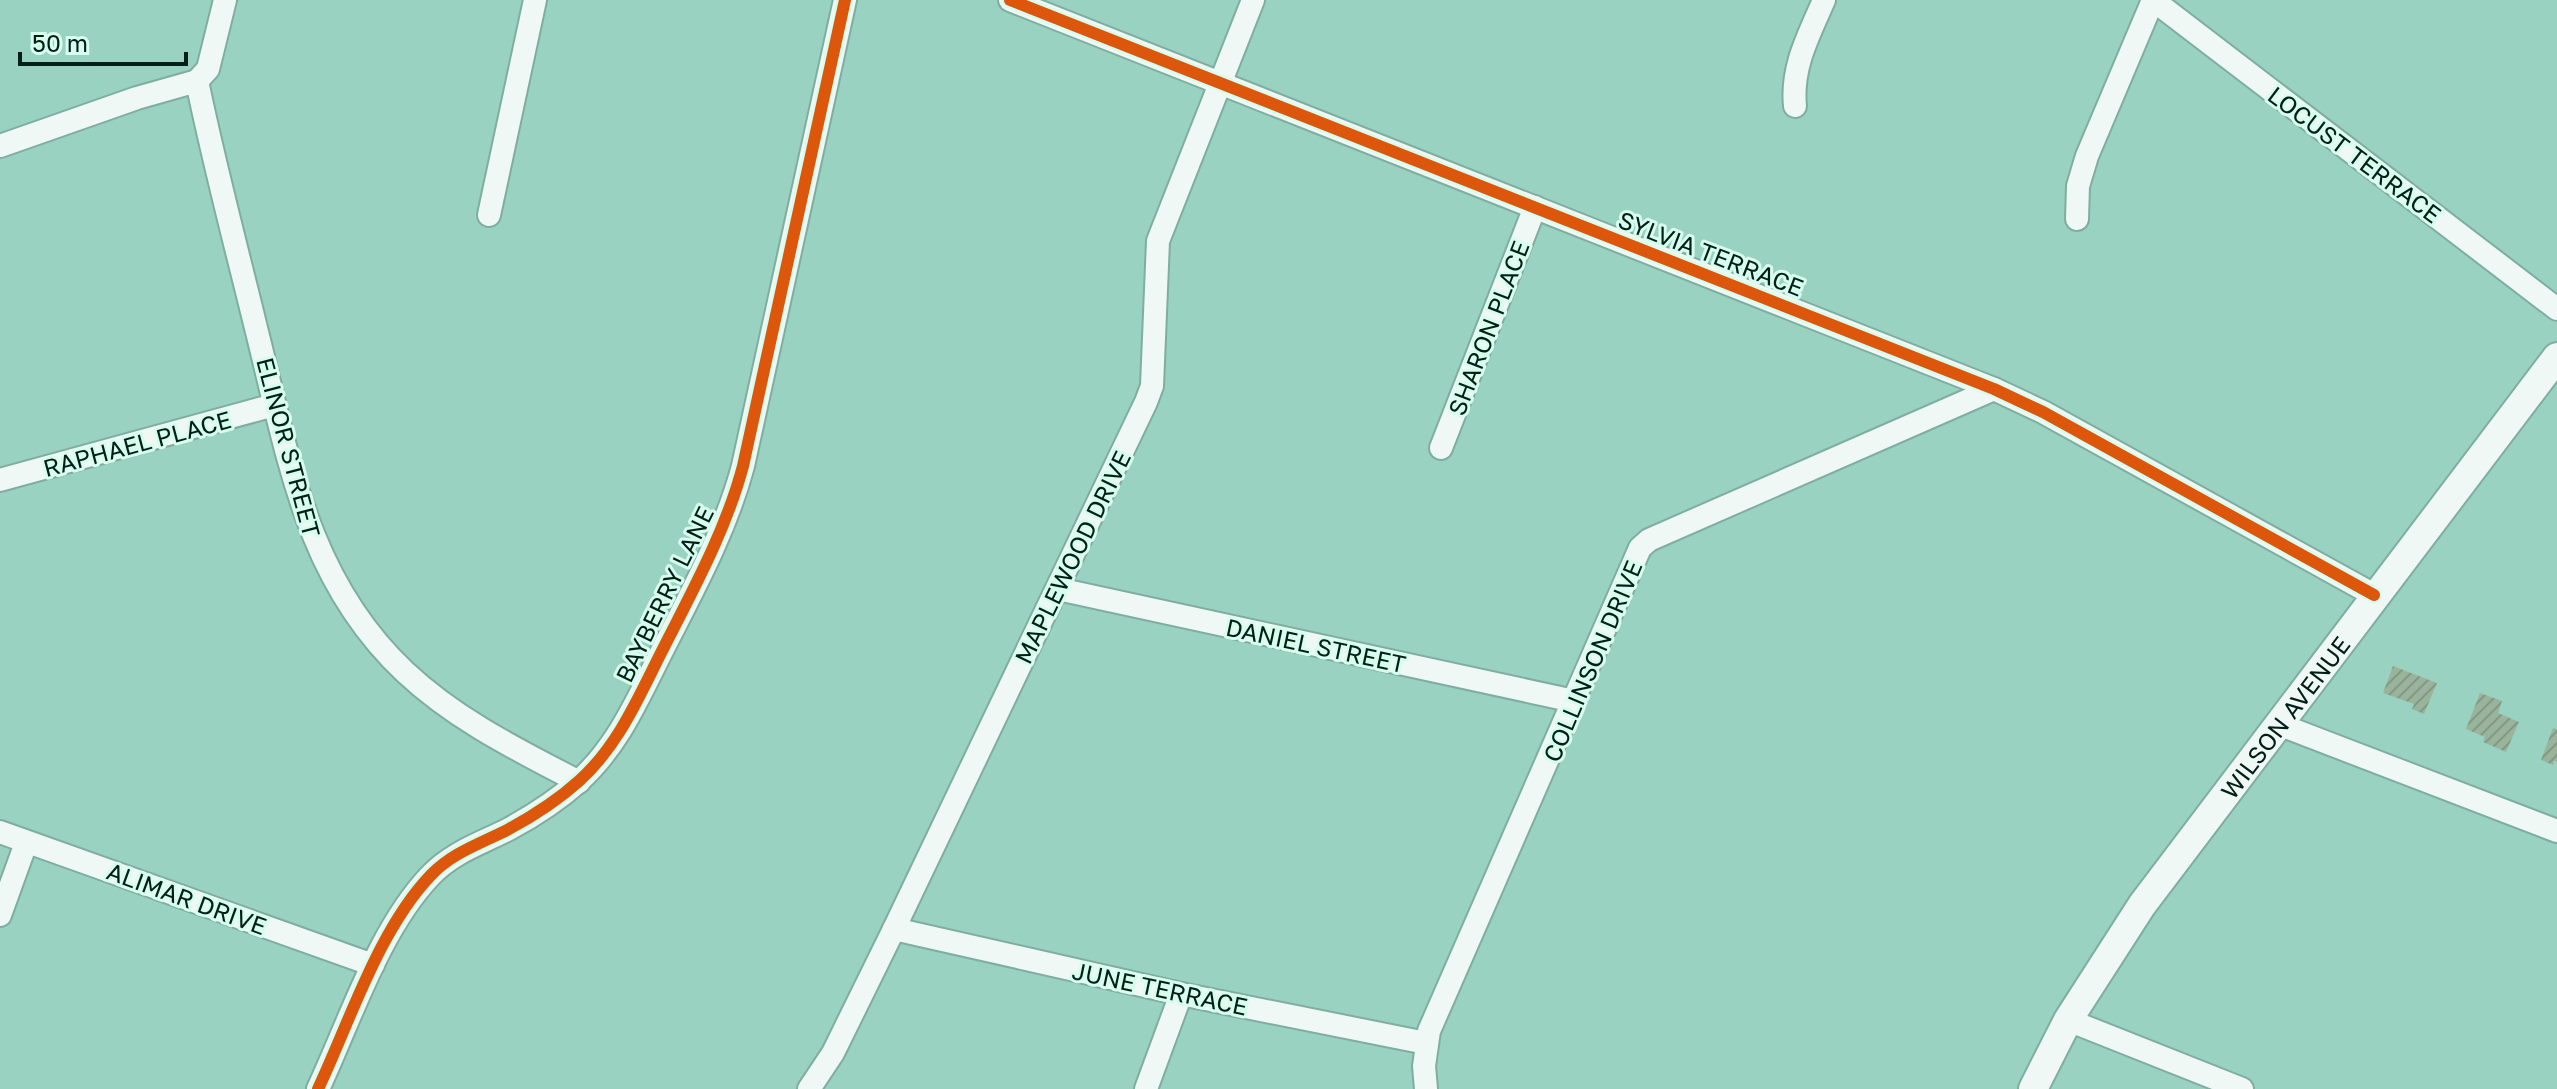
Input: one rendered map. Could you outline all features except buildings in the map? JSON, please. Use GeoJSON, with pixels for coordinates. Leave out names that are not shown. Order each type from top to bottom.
{"type":"FeatureCollection","features":[{"type":"Feature","properties":{"kind":"street"},"geometry":{"type":"LineString","coordinates":[[0,146],[137,98],[197,81],[208,69],[225,0]]}},
{"type":"Feature","properties":{"kind":"street"},"geometry":{"type":"LineString","coordinates":[[489,215],[535,0]]}},
{"type":"Feature","properties":{"kind":"street","name":"BAYBERRY LANE"},"geometry":{"type":"LineString","coordinates":[[318,1089],[373,965],[420,888],[439,867],[470,847],[525,820],[579,782],[617,740],[681,614],[735,495],[808,179],[845,0]]}},
{"type":"Feature","properties":{"kind":"street","name":"SYLVIA TERRACE"},"geometry":{"type":"LineString","coordinates":[[1010,0],[1994,389],[2043,412],[2374,595]]}},
{"type":"Feature","properties":{"kind":"street","name":"MAPLEWOOD DRIVE"},"geometry":{"type":"LineString","coordinates":[[809,1089],[833,1053],[894,929],[1152,386],[1158,241],[1253,0]]}},
{"type":"Feature","properties":{"kind":"street"},"geometry":{"type":"LineString","coordinates":[[1795,106],[1793,86],[1798,61],[1824,0]]}},
{"type":"Feature","properties":{"kind":"street"},"geometry":{"type":"LineString","coordinates":[[2077,219],[2078,186],[2087,156],[2153,0]]}},
{"type":"Feature","properties":{"kind":"street","name":"LOCUST TERRACE"},"geometry":{"type":"LineString","coordinates":[[2153,0],[2557,309]]}},
{"type":"Feature","properties":{"kind":"street","name":"ELINOR STREET"},"geometry":{"type":"LineString","coordinates":[[197,81],[300,501],[318,550],[338,587],[370,635],[404,672],[442,704],[463,719],[579,782]]}},
{"type":"Feature","properties":{"kind":"street","name":"SHARON PLACE"},"geometry":{"type":"LineString","coordinates":[[1441,448],[1535,207]]}},
{"type":"Feature","properties":{"kind":"street","name":"WILSON AVENUE"},"geometry":{"type":"LineString","coordinates":[[2033,1089],[2068,1020],[2142,905],[2557,357]]}},
{"type":"Feature","properties":{"kind":"street","name":"COLLINSON DRIVE"},"geometry":{"type":"LineString","coordinates":[[1426,1089],[1429,1031],[1640,548],[1649,540],[1994,389]]}},
{"type":"Feature","properties":{"kind":"street","name":"RAPHAEL PLACE"},"geometry":{"type":"LineString","coordinates":[[0,480],[274,405]]}},
{"type":"Feature","properties":{"kind":"street","name":"DANIEL STREET"},"geometry":{"type":"LineString","coordinates":[[1058,589],[1574,701]]}},
{"type":"Feature","properties":{"kind":"street"},"geometry":{"type":"LineString","coordinates":[[2278,724],[2557,831]]}},
{"type":"Feature","properties":{"kind":"street","name":"ALIMAR DRIVE"},"geometry":{"type":"LineString","coordinates":[[0,832],[373,965]]}},
{"type":"Feature","properties":{"kind":"street"},"geometry":{"type":"LineString","coordinates":[[0,915],[26,843]]}},
{"type":"Feature","properties":{"kind":"street","name":"JUNE TERRACE"},"geometry":{"type":"LineString","coordinates":[[894,929],[1181,994],[1426,1043]]}},
{"type":"Feature","properties":{"kind":"street"},"geometry":{"type":"LineString","coordinates":[[1146,1089],[1181,994]]}},
{"type":"Feature","properties":{"kind":"street"},"geometry":{"type":"LineString","coordinates":[[2068,1020],[2242,1089]]}},
{"type":"Feature","properties":{"kind":"cycle path"},"geometry":{"type":"LineString","coordinates":[[318,1089],[367,977],[413,897],[431,875],[449,860],[536,813],[571,788],[593,767],[627,719],[697,582],[728,513],[743,466],[845,0]]}},
{"type":"Feature","properties":{"kind":"cycle path"},"geometry":{"type":"LineString","coordinates":[[1010,0],[1994,389],[2043,412],[2374,595]]}}]}
